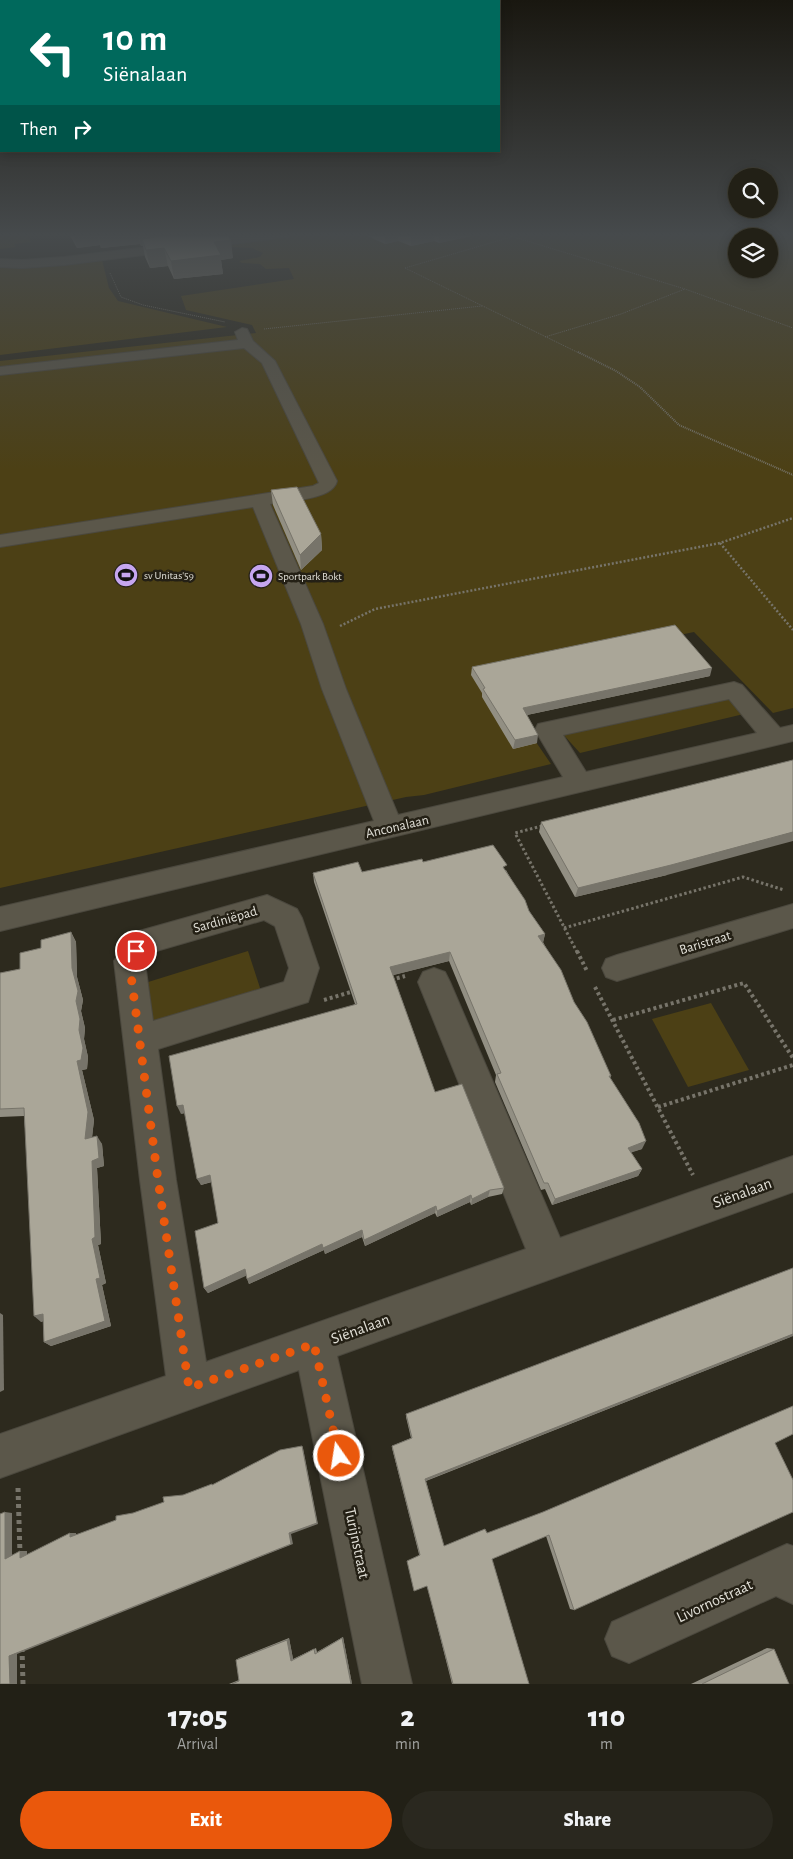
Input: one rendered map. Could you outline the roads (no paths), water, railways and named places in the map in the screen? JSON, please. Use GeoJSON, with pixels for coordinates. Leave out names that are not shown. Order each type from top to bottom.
{"type":"FeatureCollection","features":[{"type":"Feature","properties":{"kind":"street"},"geometry":{"type":"LineString","coordinates":[[0,371],[245,337],[268,362],[329,484],[318,491],[0,541]]}},
{"type":"Feature","properties":{"kind":"street"},"geometry":{"type":"LineString","coordinates":[[259,500],[316,637],[334,689],[390,828]]}},
{"type":"Feature","properties":{"kind":"street"},"geometry":{"type":"LineString","coordinates":[[580,783],[547,730],[734,690],[784,735]]}},
{"type":"Feature","properties":{"kind":"street","name":"Anconalaan"},"geometry":{"type":"LineString","coordinates":[[0,919],[784,735]]}},
{"type":"Feature","properties":{"kind":"street","name":"Sardiniëpad"},"geometry":{"type":"LineString","coordinates":[[140,1040],[297,992],[304,968],[287,918],[267,907],[143,942],[129,960],[158,1180],[189,1388]]}},
{"type":"Feature","properties":{"kind":"street","name":"Baristraat"},"geometry":{"type":"LineString","coordinates":[[617,968],[793,916]]}},
{"type":"Feature","properties":{"kind":"street"},"geometry":{"type":"LineString","coordinates":[[434,982],[550,1260]]}},
{"type":"Feature","properties":{"kind":"street","name":"Siënalaan"},"geometry":{"type":"LineString","coordinates":[[8,1453],[793,1174]]}},
{"type":"Feature","properties":{"kind":"street","name":"Turijnstraat"},"geometry":{"type":"LineString","coordinates":[[314,1344],[388,1684]]}},
{"type":"Feature","properties":{"kind":"street","name":"Livornostraat"},"geometry":{"type":"LineString","coordinates":[[629,1639],[787,1567],[793,1580]]}},
{"type":"Feature","properties":{"kind":"place","name":"sv Unitas'59"},"geometry":{"type":"Point","coordinates":[126,575]}},
{"type":"Feature","properties":{"kind":"place","name":"Sportpark Bokt"},"geometry":{"type":"Point","coordinates":[261,576]}}]}
